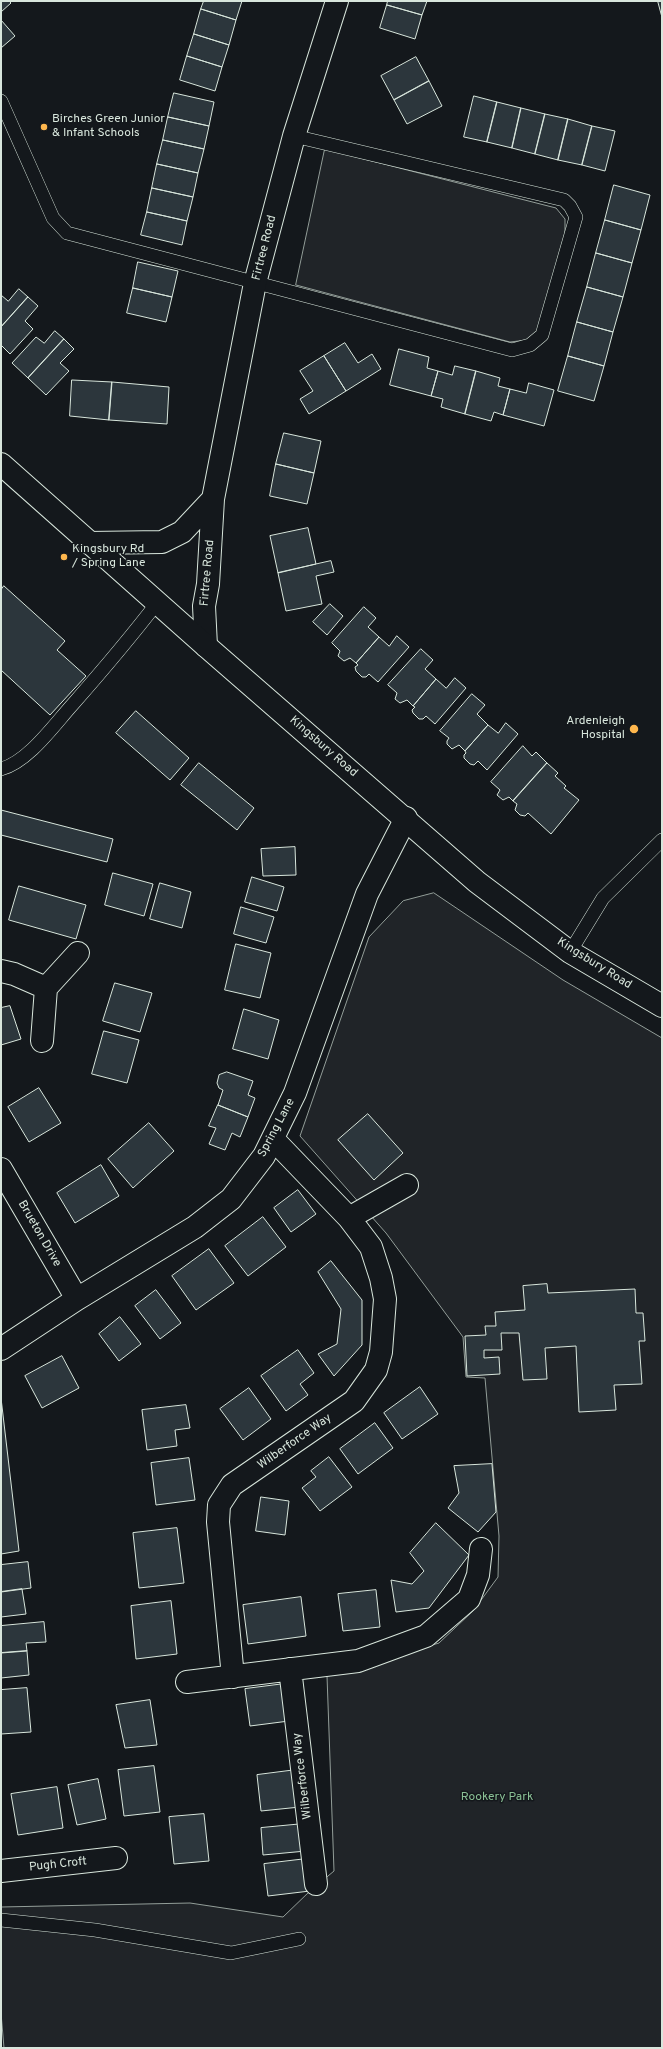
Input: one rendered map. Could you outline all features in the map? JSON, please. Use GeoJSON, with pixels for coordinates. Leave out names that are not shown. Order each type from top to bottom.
{"type":"FeatureCollection","features":[{"type":"Feature","properties":{"kind":"street","name":"Firtree Road"},"geometry":{"type":"LineString","coordinates":[[206,646],[204,606],[208,584],[213,499],[255,283],[294,136],[337,1]]}},
{"type":"Feature","properties":{"kind":"street","name":"Kingsbury Road"},"geometry":{"type":"LineString","coordinates":[[1,464],[157,603],[406,818],[477,882],[570,952],[662,1006]]}},
{"type":"Feature","properties":{"kind":"street"},"geometry":{"type":"LineString","coordinates":[[89,543],[162,542],[182,532],[213,499]]}},
{"type":"Feature","properties":{"kind":"street","name":"Spring Lane"},"geometry":{"type":"LineString","coordinates":[[1,1349],[77,1299],[195,1227],[231,1199],[264,1156],[295,1093],[367,894],[406,818]]}},
{"type":"Feature","properties":{"kind":"street"},"geometry":{"type":"LineString","coordinates":[[42,1041],[46,988],[78,953]]}},
{"type":"Feature","properties":{"kind":"street"},"geometry":{"type":"LineString","coordinates":[[1,971],[14,974],[46,988]]}},
{"type":"Feature","properties":{"kind":"street","name":"Wilberforce Way"},"geometry":{"type":"LineString","coordinates":[[234,1677],[219,1540],[219,1505],[232,1485],[354,1401],[376,1370],[382,1352],[385,1298],[381,1278],[371,1247],[349,1218],[273,1139]]}},
{"type":"Feature","properties":{"kind":"street","name":"Brueton Drive"},"geometry":{"type":"LineString","coordinates":[[1,1169],[77,1299]]}},
{"type":"Feature","properties":{"kind":"street"},"geometry":{"type":"LineString","coordinates":[[349,1218],[407,1185]]}},
{"type":"Feature","properties":{"kind":"street"},"geometry":{"type":"LineString","coordinates":[[187,1682],[358,1661],[426,1636],[469,1598],[478,1575],[481,1550]]}},
{"type":"Feature","properties":{"kind":"street","name":"Wilberforce Way"},"geometry":{"type":"LineString","coordinates":[[290,1669],[316,1884]]}},
{"type":"Feature","properties":{"kind":"street","name":"Pugh Croft"},"geometry":{"type":"LineString","coordinates":[[1,1871],[116,1858]]}},
{"type":"Feature","properties":{"kind":"lane"},"geometry":{"type":"LineString","coordinates":[[1,101],[53,218],[68,233],[512,350],[530,345],[542,335],[576,217],[570,206],[564,200],[294,136]]}},
{"type":"Feature","properties":{"kind":"lane"},"geometry":{"type":"LineString","coordinates":[[1,769],[11,766],[46,734],[127,641],[157,603]]}},
{"type":"Feature","properties":{"kind":"lane"},"geometry":{"type":"LineString","coordinates":[[570,952],[603,898],[662,840]]}},
{"type":"Feature","properties":{"kind":"lane"},"geometry":{"type":"LineString","coordinates":[[1,1920],[95,1930],[231,1953],[299,1939]]}},
{"type":"Feature","properties":{"kind":"green space"},"geometry":{"type":"Polygon","coordinates":[[[325,149],[556,208],[565,219],[565,233],[537,333],[527,340],[510,342],[296,285],[325,149]]]}},
{"type":"Feature","properties":{"kind":"green space","name":"Rookery Park"},"geometry":{"type":"Polygon","coordinates":[[[434,893],[563,980],[662,1038],[662,2048],[4,2048],[1,2013],[1,1907],[190,1903],[283,1917],[310,1891],[334,1871],[327,1676],[439,1643],[473,1611],[498,1577],[499,1536],[485,1378],[466,1377],[463,1337],[386,1233],[300,1136],[369,937],[403,901],[434,893]]]}},
{"type":"Feature","properties":{"kind":"building"},"geometry":{"type":"Polygon","coordinates":[[[1,1],[9,1],[11,3],[1,12],[1,1]]]}},
{"type":"Feature","properties":{"kind":"building"},"geometry":{"type":"Polygon","coordinates":[[[204,1],[242,1],[236,20],[201,9],[204,1]]]}},
{"type":"Feature","properties":{"kind":"building"},"geometry":{"type":"Polygon","coordinates":[[[388,1],[427,1],[422,15],[387,5],[388,1]]]}},
{"type":"Feature","properties":{"kind":"building"},"geometry":{"type":"Polygon","coordinates":[[[658,1],[662,1],[662,17],[658,1]]]}},
{"type":"Feature","properties":{"kind":"building"},"geometry":{"type":"Polygon","coordinates":[[[387,5],[422,15],[415,39],[380,28],[387,5]]]}},
{"type":"Feature","properties":{"kind":"building"},"geometry":{"type":"Polygon","coordinates":[[[201,9],[236,20],[229,45],[194,34],[201,9]]]}},
{"type":"Feature","properties":{"kind":"building"},"geometry":{"type":"Polygon","coordinates":[[[1,20],[15,36],[1,48],[1,20]]]}},
{"type":"Feature","properties":{"kind":"building"},"geometry":{"type":"Polygon","coordinates":[[[194,34],[229,45],[222,67],[187,56],[194,34]]]}},
{"type":"Feature","properties":{"kind":"building"},"geometry":{"type":"Polygon","coordinates":[[[187,56],[222,67],[215,91],[180,80],[187,56]]]}},
{"type":"Feature","properties":{"kind":"building"},"geometry":{"type":"Polygon","coordinates":[[[416,57],[429,81],[394,100],[381,76],[416,57]]]}},
{"type":"Feature","properties":{"kind":"building"},"geometry":{"type":"Polygon","coordinates":[[[429,81],[442,106],[407,124],[394,100],[429,81]]]}},
{"type":"Feature","properties":{"kind":"building"},"geometry":{"type":"Polygon","coordinates":[[[174,93],[214,102],[209,126],[168,117],[174,93]]]}},
{"type":"Feature","properties":{"kind":"building"},"geometry":{"type":"Polygon","coordinates":[[[474,96],[497,102],[487,142],[464,137],[474,96]]]}},
{"type":"Feature","properties":{"kind":"building"},"geometry":{"type":"Polygon","coordinates":[[[497,102],[521,108],[512,148],[487,142],[497,102]]]}},
{"type":"Feature","properties":{"kind":"building"},"geometry":{"type":"Polygon","coordinates":[[[521,108],[545,114],[535,154],[512,148],[521,108]]]}},
{"type":"Feature","properties":{"kind":"building"},"geometry":{"type":"Polygon","coordinates":[[[545,114],[568,119],[558,160],[535,154],[545,114]]]}},
{"type":"Feature","properties":{"kind":"building"},"geometry":{"type":"Polygon","coordinates":[[[168,117],[209,126],[204,149],[163,140],[168,117]]]}},
{"type":"Feature","properties":{"kind":"building"},"geometry":{"type":"Polygon","coordinates":[[[568,119],[592,126],[582,165],[558,160],[568,119]]]}},
{"type":"Feature","properties":{"kind":"building"},"geometry":{"type":"Polygon","coordinates":[[[592,126],[615,131],[605,171],[582,165],[592,126]]]}},
{"type":"Feature","properties":{"kind":"building"},"geometry":{"type":"Polygon","coordinates":[[[163,140],[204,149],[198,173],[157,164],[163,140]]]}},
{"type":"Feature","properties":{"kind":"building"},"geometry":{"type":"Polygon","coordinates":[[[157,164],[198,173],[193,197],[152,188],[157,164]]]}},
{"type":"Feature","properties":{"kind":"building"},"geometry":{"type":"Polygon","coordinates":[[[614,185],[650,195],[641,230],[605,220],[614,185]]]}},
{"type":"Feature","properties":{"kind":"building"},"geometry":{"type":"Polygon","coordinates":[[[152,188],[193,197],[187,221],[147,212],[152,188]]]}},
{"type":"Feature","properties":{"kind":"building"},"geometry":{"type":"Polygon","coordinates":[[[147,212],[187,221],[182,245],[141,235],[147,212]]]}},
{"type":"Feature","properties":{"kind":"building"},"geometry":{"type":"Polygon","coordinates":[[[605,220],[641,230],[632,263],[596,253],[605,220]]]}},
{"type":"Feature","properties":{"kind":"building"},"geometry":{"type":"Polygon","coordinates":[[[596,253],[632,263],[623,297],[587,287],[596,253]]]}},
{"type":"Feature","properties":{"kind":"building"},"geometry":{"type":"Polygon","coordinates":[[[138,262],[178,271],[172,297],[133,288],[138,262]]]}},
{"type":"Feature","properties":{"kind":"building"},"geometry":{"type":"Polygon","coordinates":[[[587,287],[623,297],[613,332],[577,322],[587,287]]]}},
{"type":"Feature","properties":{"kind":"building"},"geometry":{"type":"Polygon","coordinates":[[[133,288],[172,297],[166,322],[127,313],[133,288]]]}},
{"type":"Feature","properties":{"kind":"building"},"geometry":{"type":"Polygon","coordinates":[[[19,289],[28,297],[1,327],[1,295],[8,301],[19,289]]]}},
{"type":"Feature","properties":{"kind":"building"},"geometry":{"type":"Polygon","coordinates":[[[28,297],[38,306],[25,321],[33,329],[10,354],[1,345],[1,327],[28,297]]]}},
{"type":"Feature","properties":{"kind":"building"},"geometry":{"type":"Polygon","coordinates":[[[577,322],[613,332],[604,366],[568,356],[577,322]]]}},
{"type":"Feature","properties":{"kind":"building"},"geometry":{"type":"Polygon","coordinates":[[[55,331],[64,339],[28,378],[12,363],[36,337],[44,343],[55,331]]]}},
{"type":"Feature","properties":{"kind":"building"},"geometry":{"type":"Polygon","coordinates":[[[64,339],[74,349],[60,363],[69,371],[46,395],[28,378],[64,339]]]}},
{"type":"Feature","properties":{"kind":"building"},"geometry":{"type":"Polygon","coordinates":[[[345,343],[358,363],[372,354],[381,369],[346,391],[324,356],[345,343]]]}},
{"type":"Feature","properties":{"kind":"building"},"geometry":{"type":"Polygon","coordinates":[[[399,349],[429,357],[427,368],[438,371],[431,396],[390,385],[399,349]]]}},
{"type":"Feature","properties":{"kind":"building"},"geometry":{"type":"Polygon","coordinates":[[[324,356],[346,391],[309,414],[300,399],[313,391],[300,371],[324,356]]]}},
{"type":"Feature","properties":{"kind":"building"},"geometry":{"type":"Polygon","coordinates":[[[568,356],[604,366],[594,401],[558,391],[568,356]]]}},
{"type":"Feature","properties":{"kind":"building"},"geometry":{"type":"Polygon","coordinates":[[[455,366],[476,371],[465,414],[441,407],[443,399],[431,396],[438,371],[452,375],[455,366]]]}},
{"type":"Feature","properties":{"kind":"building"},"geometry":{"type":"Polygon","coordinates":[[[476,371],[500,378],[498,386],[510,389],[503,415],[494,412],[491,421],[465,414],[476,371]]]}},
{"type":"Feature","properties":{"kind":"building"},"geometry":{"type":"Polygon","coordinates":[[[72,380],[112,382],[109,420],[70,416],[72,380]]]}},
{"type":"Feature","properties":{"kind":"building"},"geometry":{"type":"Polygon","coordinates":[[[112,382],[169,387],[167,424],[109,420],[112,382]]]}},
{"type":"Feature","properties":{"kind":"building"},"geometry":{"type":"Polygon","coordinates":[[[529,383],[554,390],[544,426],[503,415],[510,389],[526,393],[529,383]]]}},
{"type":"Feature","properties":{"kind":"building"},"geometry":{"type":"Polygon","coordinates":[[[284,433],[321,441],[314,473],[276,464],[284,433]]]}},
{"type":"Feature","properties":{"kind":"building"},"geometry":{"type":"Polygon","coordinates":[[[276,464],[314,473],[307,504],[270,496],[276,464]]]}},
{"type":"Feature","properties":{"kind":"building"},"geometry":{"type":"Polygon","coordinates":[[[308,528],[316,564],[278,573],[270,536],[308,528]]]}},
{"type":"Feature","properties":{"kind":"building"},"geometry":{"type":"Polygon","coordinates":[[[331,561],[334,572],[316,576],[322,604],[286,611],[278,573],[331,561]]]}},
{"type":"Feature","properties":{"kind":"building"},"geometry":{"type":"Polygon","coordinates":[[[4,586],[65,641],[57,650],[86,676],[50,715],[1,670],[1,590],[4,586]]]}},
{"type":"Feature","properties":{"kind":"building"},"geometry":{"type":"Polygon","coordinates":[[[330,604],[343,616],[327,635],[313,622],[330,604]]]}},
{"type":"Feature","properties":{"kind":"building"},"geometry":{"type":"Polygon","coordinates":[[[364,607],[376,618],[368,627],[379,637],[356,663],[350,658],[344,661],[338,656],[340,651],[332,643],[364,607]]]}},
{"type":"Feature","properties":{"kind":"building"},"geometry":{"type":"Polygon","coordinates":[[[397,636],[409,647],[378,682],[369,674],[366,677],[362,677],[356,671],[355,667],[358,665],[356,663],[379,637],[389,646],[397,636]]]}},
{"type":"Feature","properties":{"kind":"building"},"geometry":{"type":"Polygon","coordinates":[[[421,649],[433,660],[425,669],[436,679],[413,706],[407,700],[400,703],[395,699],[397,693],[388,685],[421,649]]]}},
{"type":"Feature","properties":{"kind":"building"},"geometry":{"type":"Polygon","coordinates":[[[455,678],[466,688],[435,724],[426,716],[423,719],[419,719],[413,713],[412,710],[415,707],[413,706],[436,679],[446,688],[455,678]]]}},
{"type":"Feature","properties":{"kind":"building"},"geometry":{"type":"Polygon","coordinates":[[[472,694],[485,705],[477,714],[488,725],[465,751],[459,745],[452,749],[447,744],[449,738],[440,731],[472,694]]]}},
{"type":"Feature","properties":{"kind":"building"},"geometry":{"type":"Polygon","coordinates":[[[136,711],[189,758],[170,780],[116,733],[136,711]]]}},
{"type":"Feature","properties":{"kind":"building"},"geometry":{"type":"Polygon","coordinates":[[[506,723],[518,734],[487,770],[478,761],[474,765],[470,764],[464,758],[466,753],[465,751],[488,725],[498,733],[506,723]]]}},
{"type":"Feature","properties":{"kind":"building"},"geometry":{"type":"Polygon","coordinates":[[[523,746],[532,756],[536,752],[547,763],[513,801],[509,797],[503,800],[497,795],[500,790],[491,782],[523,746]]]}},
{"type":"Feature","properties":{"kind":"building"},"geometry":{"type":"Polygon","coordinates":[[[199,763],[254,808],[237,830],[181,785],[199,763]]]}},
{"type":"Feature","properties":{"kind":"building"},"geometry":{"type":"Polygon","coordinates":[[[547,763],[558,773],[555,776],[566,786],[564,788],[579,800],[551,834],[528,813],[525,816],[520,815],[515,810],[517,804],[513,801],[547,763]]]}},
{"type":"Feature","properties":{"kind":"building"},"geometry":{"type":"Polygon","coordinates":[[[1,810],[113,839],[107,862],[1,835],[1,810]]]}},
{"type":"Feature","properties":{"kind":"building"},"geometry":{"type":"Polygon","coordinates":[[[295,847],[296,875],[263,876],[261,849],[295,847]]]}},
{"type":"Feature","properties":{"kind":"building"},"geometry":{"type":"Polygon","coordinates":[[[113,873],[153,884],[144,916],[105,905],[113,873]]]}},
{"type":"Feature","properties":{"kind":"building"},"geometry":{"type":"Polygon","coordinates":[[[252,877],[284,887],[277,911],[245,902],[252,877]]]}},
{"type":"Feature","properties":{"kind":"building"},"geometry":{"type":"Polygon","coordinates":[[[160,883],[191,892],[182,928],[150,919],[160,883]]]}},
{"type":"Feature","properties":{"kind":"building"},"geometry":{"type":"Polygon","coordinates":[[[19,886],[86,905],[76,939],[9,920],[19,886]]]}},
{"type":"Feature","properties":{"kind":"building"},"geometry":{"type":"Polygon","coordinates":[[[241,907],[274,917],[266,943],[234,934],[241,907]]]}},
{"type":"Feature","properties":{"kind":"building"},"geometry":{"type":"Polygon","coordinates":[[[236,944],[271,953],[260,998],[225,990],[236,944]]]}},
{"type":"Feature","properties":{"kind":"building"},"geometry":{"type":"Polygon","coordinates":[[[115,983],[152,993],[140,1032],[103,1021],[115,983]]]}},
{"type":"Feature","properties":{"kind":"building"},"geometry":{"type":"Polygon","coordinates":[[[10,1006],[21,1039],[1,1045],[1,1008],[10,1006]]]}},
{"type":"Feature","properties":{"kind":"building"},"geometry":{"type":"Polygon","coordinates":[[[244,1009],[279,1020],[268,1059],[233,1049],[244,1009]]]}},
{"type":"Feature","properties":{"kind":"building"},"geometry":{"type":"Polygon","coordinates":[[[104,1031],[139,1040],[127,1083],[92,1074],[104,1031]]]}},
{"type":"Feature","properties":{"kind":"building"},"geometry":{"type":"Polygon","coordinates":[[[227,1072],[253,1081],[248,1095],[255,1098],[248,1117],[218,1105],[223,1090],[219,1088],[217,1083],[219,1075],[227,1072]]]}},
{"type":"Feature","properties":{"kind":"building"},"geometry":{"type":"Polygon","coordinates":[[[39,1088],[61,1123],[29,1142],[8,1107],[39,1088]]]}},
{"type":"Feature","properties":{"kind":"building"},"geometry":{"type":"Polygon","coordinates":[[[218,1105],[248,1117],[240,1137],[232,1133],[225,1150],[209,1144],[216,1128],[209,1126],[218,1105]]]}},
{"type":"Feature","properties":{"kind":"building"},"geometry":{"type":"Polygon","coordinates":[[[368,1114],[403,1153],[374,1180],[338,1140],[368,1114]]]}},
{"type":"Feature","properties":{"kind":"building"},"geometry":{"type":"Polygon","coordinates":[[[149,1123],[174,1151],[133,1188],[108,1159],[149,1123]]]}},
{"type":"Feature","properties":{"kind":"building"},"geometry":{"type":"Polygon","coordinates":[[[101,1165],[119,1196],[75,1223],[57,1193],[101,1165]]]}},
{"type":"Feature","properties":{"kind":"building"},"geometry":{"type":"Polygon","coordinates":[[[298,1190],[316,1214],[291,1232],[274,1208],[298,1190]]]}},
{"type":"Feature","properties":{"kind":"building"},"geometry":{"type":"Polygon","coordinates":[[[263,1217],[286,1247],[248,1276],[225,1246],[263,1217]]]}},
{"type":"Feature","properties":{"kind":"building"},"geometry":{"type":"Polygon","coordinates":[[[209,1249],[234,1283],[196,1310],[172,1276],[209,1249]]]}},
{"type":"Feature","properties":{"kind":"building"},"geometry":{"type":"Polygon","coordinates":[[[331,1261],[362,1300],[362,1345],[334,1376],[318,1354],[337,1344],[341,1309],[318,1272],[331,1261]]]}},
{"type":"Feature","properties":{"kind":"building"},"geometry":{"type":"Polygon","coordinates":[[[547,1284],[548,1293],[635,1289],[636,1313],[643,1313],[645,1341],[639,1341],[642,1384],[614,1385],[616,1410],[579,1412],[576,1346],[545,1348],[547,1379],[523,1380],[519,1333],[501,1333],[502,1350],[484,1350],[484,1358],[499,1357],[500,1374],[467,1376],[465,1336],[486,1335],[485,1326],[496,1326],[495,1312],[525,1310],[523,1286],[547,1284]]]}},
{"type":"Feature","properties":{"kind":"building"},"geometry":{"type":"Polygon","coordinates":[[[156,1290],[181,1323],[160,1339],[135,1306],[156,1290]]]}},
{"type":"Feature","properties":{"kind":"building"},"geometry":{"type":"Polygon","coordinates":[[[120,1317],[141,1344],[119,1361],[99,1334],[120,1317]]]}},
{"type":"Feature","properties":{"kind":"building"},"geometry":{"type":"Polygon","coordinates":[[[298,1350],[314,1373],[300,1384],[308,1395],[286,1411],[261,1376],[298,1350]]]}},
{"type":"Feature","properties":{"kind":"building"},"geometry":{"type":"Polygon","coordinates":[[[62,1356],[79,1388],[42,1408],[25,1376],[62,1356]]]}},
{"type":"Feature","properties":{"kind":"building"},"geometry":{"type":"Polygon","coordinates":[[[420,1387],[438,1414],[402,1439],[384,1413],[420,1387]]]}},
{"type":"Feature","properties":{"kind":"building"},"geometry":{"type":"Polygon","coordinates":[[[249,1388],[271,1419],[243,1440],[220,1409],[249,1388]]]}},
{"type":"Feature","properties":{"kind":"building"},"geometry":{"type":"Polygon","coordinates":[[[1,1398],[19,1551],[1,1554],[1,1398]]]}},
{"type":"Feature","properties":{"kind":"building"},"geometry":{"type":"Polygon","coordinates":[[[186,1405],[190,1428],[175,1430],[177,1446],[147,1450],[142,1410],[186,1405]]]}},
{"type":"Feature","properties":{"kind":"building"},"geometry":{"type":"Polygon","coordinates":[[[375,1423],[393,1448],[358,1474],[340,1449],[375,1423]]]}},
{"type":"Feature","properties":{"kind":"building"},"geometry":{"type":"Polygon","coordinates":[[[329,1457],[352,1487],[320,1511],[302,1488],[316,1477],[311,1471],[329,1457]]]}},
{"type":"Feature","properties":{"kind":"building"},"geometry":{"type":"Polygon","coordinates":[[[189,1458],[195,1500],[156,1505],[151,1463],[189,1458]]]}},
{"type":"Feature","properties":{"kind":"building"},"geometry":{"type":"Polygon","coordinates":[[[492,1464],[496,1512],[478,1532],[448,1508],[459,1493],[454,1466],[492,1464]]]}},
{"type":"Feature","properties":{"kind":"building"},"geometry":{"type":"Polygon","coordinates":[[[261,1497],[289,1501],[285,1535],[256,1531],[261,1497]]]}},
{"type":"Feature","properties":{"kind":"building"},"geometry":{"type":"Polygon","coordinates":[[[436,1523],[469,1555],[429,1608],[396,1612],[391,1580],[412,1584],[424,1571],[410,1553],[436,1523]]]}},
{"type":"Feature","properties":{"kind":"building"},"geometry":{"type":"Polygon","coordinates":[[[177,1528],[184,1583],[139,1588],[133,1533],[177,1528]]]}},
{"type":"Feature","properties":{"kind":"building"},"geometry":{"type":"Polygon","coordinates":[[[28,1562],[31,1588],[1,1592],[1,1565],[28,1562]]]}},
{"type":"Feature","properties":{"kind":"building"},"geometry":{"type":"Polygon","coordinates":[[[22,1589],[26,1614],[1,1617],[1,1592],[22,1589]]]}},
{"type":"Feature","properties":{"kind":"building"},"geometry":{"type":"Polygon","coordinates":[[[376,1590],[380,1627],[343,1631],[338,1594],[376,1590]]]}},
{"type":"Feature","properties":{"kind":"building"},"geometry":{"type":"Polygon","coordinates":[[[301,1597],[306,1636],[248,1644],[243,1605],[301,1597]]]}},
{"type":"Feature","properties":{"kind":"building"},"geometry":{"type":"Polygon","coordinates":[[[171,1601],[177,1654],[136,1659],[131,1606],[171,1601]]]}},
{"type":"Feature","properties":{"kind":"building"},"geometry":{"type":"Polygon","coordinates":[[[44,1622],[46,1642],[26,1643],[27,1651],[1,1653],[1,1626],[44,1622]]]}},
{"type":"Feature","properties":{"kind":"building"},"geometry":{"type":"Polygon","coordinates":[[[27,1651],[29,1675],[1,1678],[1,1653],[27,1651]]]}},
{"type":"Feature","properties":{"kind":"building"},"geometry":{"type":"Polygon","coordinates":[[[284,1684],[289,1721],[250,1726],[245,1689],[284,1684]]]}},
{"type":"Feature","properties":{"kind":"building"},"geometry":{"type":"Polygon","coordinates":[[[27,1688],[31,1732],[1,1734],[1,1690],[27,1688]]]}},
{"type":"Feature","properties":{"kind":"building"},"geometry":{"type":"Polygon","coordinates":[[[150,1700],[157,1745],[125,1748],[116,1705],[150,1700]]]}},
{"type":"Feature","properties":{"kind":"building"},"geometry":{"type":"Polygon","coordinates":[[[154,1766],[160,1812],[124,1816],[118,1770],[154,1766]]]}},
{"type":"Feature","properties":{"kind":"building"},"geometry":{"type":"Polygon","coordinates":[[[296,1770],[300,1807],[261,1811],[257,1775],[296,1770]]]}},
{"type":"Feature","properties":{"kind":"building"},"geometry":{"type":"Polygon","coordinates":[[[98,1779],[106,1819],[77,1825],[68,1785],[98,1779]]]}},
{"type":"Feature","properties":{"kind":"building"},"geometry":{"type":"Polygon","coordinates":[[[57,1787],[63,1828],[18,1835],[11,1794],[57,1787]]]}},
{"type":"Feature","properties":{"kind":"building"},"geometry":{"type":"Polygon","coordinates":[[[204,1814],[209,1861],[174,1864],[169,1817],[204,1814]]]}},
{"type":"Feature","properties":{"kind":"building"},"geometry":{"type":"Polygon","coordinates":[[[303,1824],[306,1851],[263,1855],[261,1828],[303,1824]]]}},
{"type":"Feature","properties":{"kind":"building"},"geometry":{"type":"Polygon","coordinates":[[[306,1859],[310,1891],[268,1896],[264,1864],[306,1859]]]}},
{"type":"Feature","properties":{"kind":"place","name":"Birches Green Junior & Infant Schools"},"geometry":{"type":"Point","coordinates":[44,127]}},
{"type":"Feature","properties":{"kind":"place","name":"Kingsbury Rd / Spring Lane"},"geometry":{"type":"Point","coordinates":[64,557]}},
{"type":"Feature","properties":{"kind":"place","name":"Ardenleigh Hospital"},"geometry":{"type":"Point","coordinates":[634,729]}}]}
